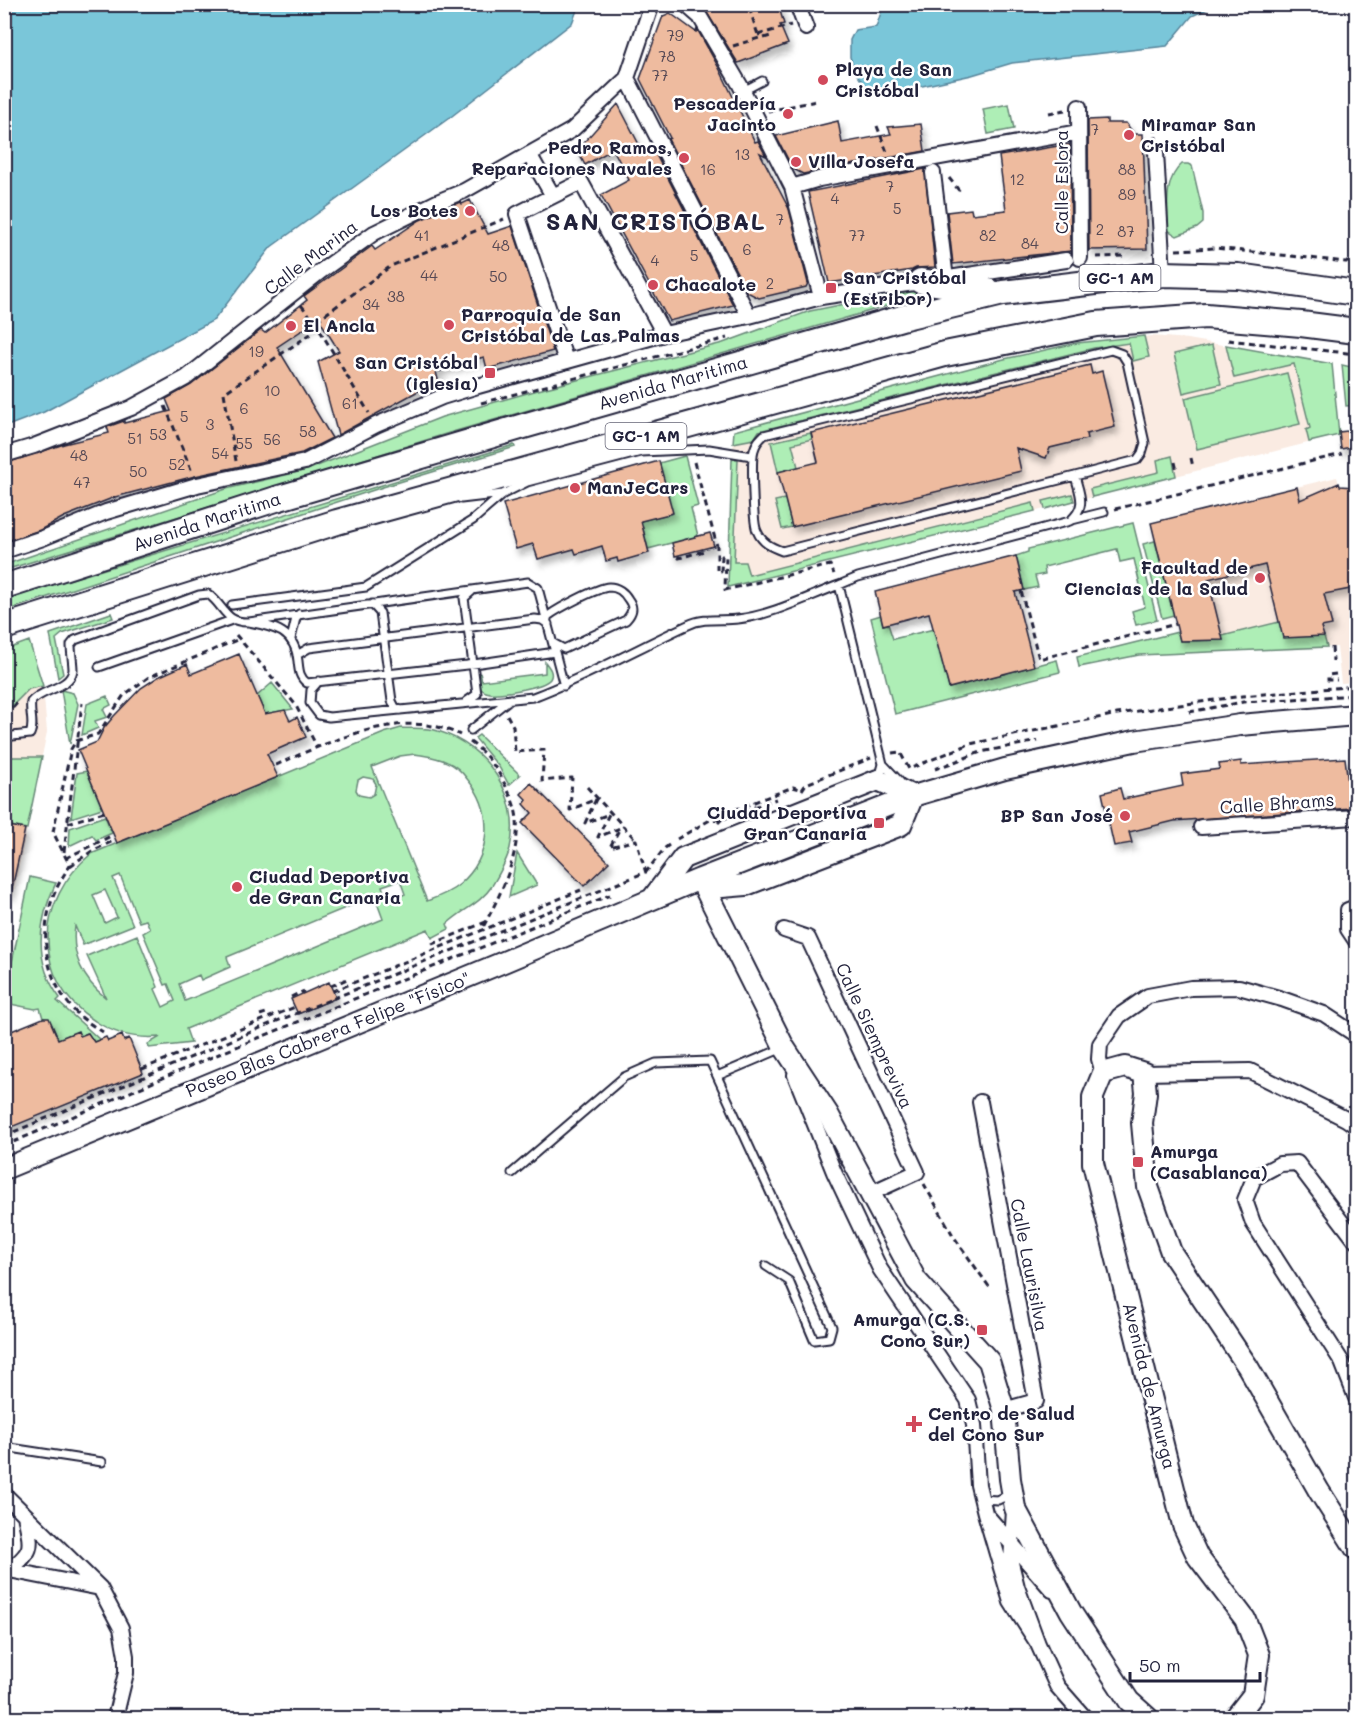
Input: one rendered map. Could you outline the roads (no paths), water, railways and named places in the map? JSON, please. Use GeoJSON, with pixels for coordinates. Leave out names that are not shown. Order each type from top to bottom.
{"type":"FeatureCollection","features":[{"type":"Feature","properties":{"kind":"highway","name":"Avenida Maritima"},"geometry":{"type":"LineString","coordinates":[[4,586],[276,499],[504,432],[905,317],[1003,293],[1163,274],[1238,276],[1356,293]]}},
{"type":"Feature","properties":{"kind":"highway"},"geometry":{"type":"LineString","coordinates":[[1238,276],[1356,284]]}},
{"type":"Feature","properties":{"kind":"highway"},"geometry":{"type":"LineString","coordinates":[[921,281],[1003,293]]}},
{"type":"Feature","properties":{"kind":"highway","name":"Avenida Maritima"},"geometry":{"type":"LineString","coordinates":[[4,627],[384,509],[945,354],[1096,324],[1206,316],[1301,324],[1356,333]]}},
{"type":"Feature","properties":{"kind":"street","name":"Calle Marina"},"geometry":{"type":"LineString","coordinates":[[4,455],[34,446],[131,408],[160,393],[186,378],[374,233],[464,191],[572,130],[627,78],[652,4]]}},
{"type":"Feature","properties":{"kind":"street"},"geometry":{"type":"LineString","coordinates":[[685,4],[700,17],[720,50],[792,187],[821,297]]}},
{"type":"Feature","properties":{"kind":"street"},"geometry":{"type":"LineString","coordinates":[[797,4],[804,24]]}},
{"type":"Feature","properties":{"kind":"street"},"geometry":{"type":"LineString","coordinates":[[627,78],[749,316]]}},
{"type":"Feature","properties":{"kind":"street","name":"Calle Eslora"},"geometry":{"type":"LineString","coordinates":[[1079,106],[1080,258]]}},
{"type":"Feature","properties":{"kind":"street"},"geometry":{"type":"LineString","coordinates":[[792,187],[819,179],[1079,132]]}},
{"type":"Feature","properties":{"kind":"street"},"geometry":{"type":"LineString","coordinates":[[1156,152],[1163,274]]}},
{"type":"Feature","properties":{"kind":"street"},"geometry":{"type":"LineString","coordinates":[[529,154],[553,196]]}},
{"type":"Feature","properties":{"kind":"street"},"geometry":{"type":"LineString","coordinates":[[933,173],[946,279]]}},
{"type":"Feature","properties":{"kind":"street"},"geometry":{"type":"LineString","coordinates":[[566,361],[517,214],[581,182],[664,334]]}},
{"type":"Feature","properties":{"kind":"street"},"geometry":{"type":"LineString","coordinates":[[4,551],[106,512],[197,485],[305,462],[376,425],[442,397],[664,334],[749,316],[821,297],[1066,260]]}},
{"type":"Feature","properties":{"kind":"street","name":"Paseo Blas Cabrera Felipe \"Físico\""},"geometry":{"type":"LineString","coordinates":[[4,1169],[700,879],[913,796],[1005,769],[1134,741],[1240,725],[1356,715]]}},
{"type":"Feature","properties":{"kind":"street"},"geometry":{"type":"LineString","coordinates":[[652,900],[683,858],[880,772],[913,796],[901,825],[746,885],[722,887],[700,879]]}},
{"type":"Feature","properties":{"kind":"street","name":"Calle Bhrams"},"geometry":{"type":"LineString","coordinates":[[1201,827],[1356,817]]}},
{"type":"Feature","properties":{"kind":"street"},"geometry":{"type":"LineString","coordinates":[[700,879],[722,842]]}},
{"type":"Feature","properties":{"kind":"street"},"geometry":{"type":"LineString","coordinates":[[700,879],[784,1047],[834,1172],[880,1269],[968,1400],[974,1425],[983,1506],[1011,1602],[1038,1644]]}},
{"type":"Feature","properties":{"kind":"street"},"geometry":{"type":"LineString","coordinates":[[724,924],[729,899],[746,885]]}},
{"type":"Feature","properties":{"kind":"street"},"geometry":{"type":"LineString","coordinates":[[1352,908],[1348,929],[1356,941]]}},
{"type":"Feature","properties":{"kind":"street","name":"Calle Siempreviva"},"geometry":{"type":"LineString","coordinates":[[784,930],[808,938],[917,1172],[871,1193]]}},
{"type":"Feature","properties":{"kind":"street"},"geometry":{"type":"LineString","coordinates":[[1356,1035],[1324,1014],[1282,999],[1239,987],[1191,988],[1148,996],[1119,1016],[1100,1044],[1099,1059],[1102,1073],[1125,1067],[1144,1073],[1250,1071],[1356,1126]]}},
{"type":"Feature","properties":{"kind":"street"},"geometry":{"type":"LineString","coordinates":[[784,1047],[828,1114],[915,1280],[989,1361],[1004,1410],[1013,1501],[1011,1563],[1017,1587],[1038,1644],[1057,1686],[1085,1719]]}},
{"type":"Feature","properties":{"kind":"street","name":"Avenida de Amurga"},"geometry":{"type":"LineString","coordinates":[[1102,1073],[1093,1097],[1093,1163],[1183,1525],[1198,1557],[1245,1619],[1259,1655],[1254,1695],[1235,1719]]}},
{"type":"Feature","properties":{"kind":"street"},"geometry":{"type":"LineString","coordinates":[[1144,1073],[1146,1094],[1142,1123],[1148,1187],[1171,1252],[1248,1367],[1319,1491],[1356,1549]]}},
{"type":"Feature","properties":{"kind":"street","name":"Calle Laurisilva"},"geometry":{"type":"LineString","coordinates":[[980,1102],[1036,1401],[1004,1410]]}},
{"type":"Feature","properties":{"kind":"street"},"geometry":{"type":"LineString","coordinates":[[1356,1241],[1297,1163],[1280,1164],[1254,1178],[1245,1200],[1253,1223],[1342,1362],[1356,1398]]}},
{"type":"Feature","properties":{"kind":"street"},"geometry":{"type":"LineString","coordinates":[[4,1494],[100,1588],[121,1628],[126,1656],[126,1673],[115,1719]]}},
{"type":"Feature","properties":{"kind":"street"},"geometry":{"type":"LineString","coordinates":[[1013,1501],[1071,1612],[1129,1701],[1148,1719]]}},
{"type":"Feature","properties":{"kind":"street"},"geometry":{"type":"LineString","coordinates":[[983,1506],[1071,1612]]}},
{"type":"Feature","properties":{"kind":"street"},"geometry":{"type":"LineString","coordinates":[[7,1570],[25,1558],[31,1544],[25,1515]]}},
{"type":"Feature","properties":{"kind":"street"},"geometry":{"type":"LineString","coordinates":[[1017,1587],[1035,1569]]}},
{"type":"Feature","properties":{"kind":"street"},"geometry":{"type":"LineString","coordinates":[[7,1570],[100,1588]]}},
{"type":"Feature","properties":{"kind":"lane"},"geometry":{"type":"LineString","coordinates":[[743,91],[762,81]]}},
{"type":"Feature","properties":{"kind":"lane"},"geometry":{"type":"LineString","coordinates":[[1111,350],[1122,354],[1126,362],[1145,443],[1137,460],[1075,476],[782,551],[770,546],[755,528],[753,456],[757,441],[764,435],[1111,350]]}},
{"type":"Feature","properties":{"kind":"lane"},"geometry":{"type":"LineString","coordinates":[[610,460],[631,440]]}},
{"type":"Feature","properties":{"kind":"lane"},"geometry":{"type":"LineString","coordinates":[[232,605],[366,587],[474,520],[502,494],[527,482],[640,453],[709,449],[753,456]]}},
{"type":"Feature","properties":{"kind":"lane"},"geometry":{"type":"LineString","coordinates":[[1070,521],[1081,508],[1075,476]]}},
{"type":"Feature","properties":{"kind":"lane"},"geometry":{"type":"LineString","coordinates":[[455,500],[502,494]]}},
{"type":"Feature","properties":{"kind":"lane"},"geometry":{"type":"LineString","coordinates":[[384,509],[443,501]]}},
{"type":"Feature","properties":{"kind":"lane"},"geometry":{"type":"LineString","coordinates":[[318,681],[310,690],[310,703],[319,715],[329,717],[533,697],[564,686],[690,624],[715,619],[738,619],[765,613],[858,577],[1104,512]]}},
{"type":"Feature","properties":{"kind":"lane"},"geometry":{"type":"LineString","coordinates":[[4,737],[30,734],[31,702],[41,693],[68,680],[73,669],[71,645],[75,640],[199,595],[208,594],[232,620],[239,623],[528,582],[538,588],[564,686]]}},
{"type":"Feature","properties":{"kind":"lane"},"geometry":{"type":"LineString","coordinates":[[839,585],[880,772]]}},
{"type":"Feature","properties":{"kind":"lane"},"geometry":{"type":"LineString","coordinates":[[547,621],[551,614],[600,590],[616,588],[629,599],[632,608],[632,614],[626,620],[564,649],[553,643]]}},
{"type":"Feature","properties":{"kind":"lane"},"geometry":{"type":"LineString","coordinates":[[461,704],[473,699],[477,694],[464,598],[474,589]]}},
{"type":"Feature","properties":{"kind":"lane"},"geometry":{"type":"LineString","coordinates":[[372,604],[380,613],[392,702],[400,710]]}},
{"type":"Feature","properties":{"kind":"lane"},"geometry":{"type":"LineString","coordinates":[[299,614],[293,626],[291,639],[297,655],[300,675],[307,683],[555,652]]}},
{"type":"Feature","properties":{"kind":"lane"},"geometry":{"type":"LineString","coordinates":[[297,655],[309,648],[535,619],[547,621]]}},
{"type":"Feature","properties":{"kind":"lane"},"geometry":{"type":"LineString","coordinates":[[99,668],[232,620]]}},
{"type":"Feature","properties":{"kind":"lane"},"geometry":{"type":"LineString","coordinates":[[249,622],[278,629],[291,639]]}},
{"type":"Feature","properties":{"kind":"lane"},"geometry":{"type":"LineString","coordinates":[[564,649],[561,663],[564,686]]}},
{"type":"Feature","properties":{"kind":"lane"},"geometry":{"type":"LineString","coordinates":[[542,655],[548,657],[556,666],[564,686]]}},
{"type":"Feature","properties":{"kind":"lane"},"geometry":{"type":"LineString","coordinates":[[471,730],[510,699]]}},
{"type":"Feature","properties":{"kind":"lane"},"geometry":{"type":"LineString","coordinates":[[717,1076],[784,1047]]}},
{"type":"Feature","properties":{"kind":"lane"},"geometry":{"type":"LineString","coordinates":[[512,1173],[624,1077],[656,1063],[710,1061],[832,1327],[829,1338],[814,1340],[789,1281],[766,1266]]}},
{"type":"Feature","properties":{"kind":"lane"},"geometry":{"type":"LineString","coordinates":[[834,1172],[841,1160],[856,1164]]}},
{"type":"Feature","properties":{"kind":"lane"},"geometry":{"type":"LineString","coordinates":[[4,1447],[102,1462]]}},
{"type":"Feature","properties":{"kind":"lane"},"geometry":{"type":"LineString","coordinates":[[983,1506],[998,1500],[1013,1501]]}},
{"type":"Feature","properties":{"kind":"water"},"geometry":{"type":"Polygon","coordinates":[[[5,4],[579,5],[572,23],[452,116],[271,247],[214,320],[44,412],[5,427],[5,4]]]}},
{"type":"Feature","properties":{"kind":"water"},"geometry":{"type":"Polygon","coordinates":[[[884,4],[1216,5],[1192,16],[1167,46],[1012,63],[972,75],[886,94],[867,88],[855,72],[850,57],[850,40],[855,30],[876,27],[884,4]]]}},
{"type":"Feature","properties":{"kind":"place","name":"Playa de San Cristóbal"},"geometry":{"type":"Point","coordinates":[823,80]}},
{"type":"Feature","properties":{"kind":"place","name":"Pescadería Jacinto"},"geometry":{"type":"Point","coordinates":[788,114]}},
{"type":"Feature","properties":{"kind":"place","name":"Miramar San Cristóbal"},"geometry":{"type":"Point","coordinates":[1129,135]}},
{"type":"Feature","properties":{"kind":"place","name":"Pedro Ramos, Reparaciones Navales"},"geometry":{"type":"Point","coordinates":[684,158]}},
{"type":"Feature","properties":{"kind":"place","name":"Villa Josefa"},"geometry":{"type":"Point","coordinates":[796,162]}},
{"type":"Feature","properties":{"kind":"place","name":"Los Botes"},"geometry":{"type":"Point","coordinates":[470,211]}},
{"type":"Feature","properties":{"kind":"place","name":"Chacalote"},"geometry":{"type":"Point","coordinates":[653,285]}},
{"type":"Feature","properties":{"kind":"place","name":"San Cristóbal (Estribor)"},"geometry":{"type":"Point","coordinates":[831,288]}},
{"type":"Feature","properties":{"kind":"place","name":"Parroquia de San Cristóbal de Las Palmas"},"geometry":{"type":"Point","coordinates":[449,325]}},
{"type":"Feature","properties":{"kind":"place","name":"El Ancla"},"geometry":{"type":"Point","coordinates":[291,326]}},
{"type":"Feature","properties":{"kind":"place","name":"San Cristóbal (iglesia)"},"geometry":{"type":"Point","coordinates":[490,373]}},
{"type":"Feature","properties":{"kind":"place","name":"ManJeCars"},"geometry":{"type":"Point","coordinates":[575,488]}},
{"type":"Feature","properties":{"kind":"place","name":"Facultad de Ciencias de la Salud"},"geometry":{"type":"Point","coordinates":[1260,578]}},
{"type":"Feature","properties":{"kind":"place","name":"BP San José"},"geometry":{"type":"Point","coordinates":[1125,816]}},
{"type":"Feature","properties":{"kind":"place","name":"Ciudad Deportiva Gran Canaria"},"geometry":{"type":"Point","coordinates":[879,823]}},
{"type":"Feature","properties":{"kind":"place","name":"Ciudad Deportiva de Gran Canaria"},"geometry":{"type":"Point","coordinates":[237,887]}},
{"type":"Feature","properties":{"kind":"place","name":"Amurga (Casablanca)"},"geometry":{"type":"Point","coordinates":[1138,1162]}},
{"type":"Feature","properties":{"kind":"place","name":"Amurga (C.S. Cono Sur)"},"geometry":{"type":"Point","coordinates":[982,1330]}},
{"type":"Feature","properties":{"kind":"place","name":"Centro de Salud del Cono Sur"},"geometry":{"type":"Point","coordinates":[914,1424]}},
{"type":"Feature","properties":{"kind":"district","name":"SAN CRISTÓBAL"},"geometry":{"type":"Point","coordinates":[656,222]}}]}
